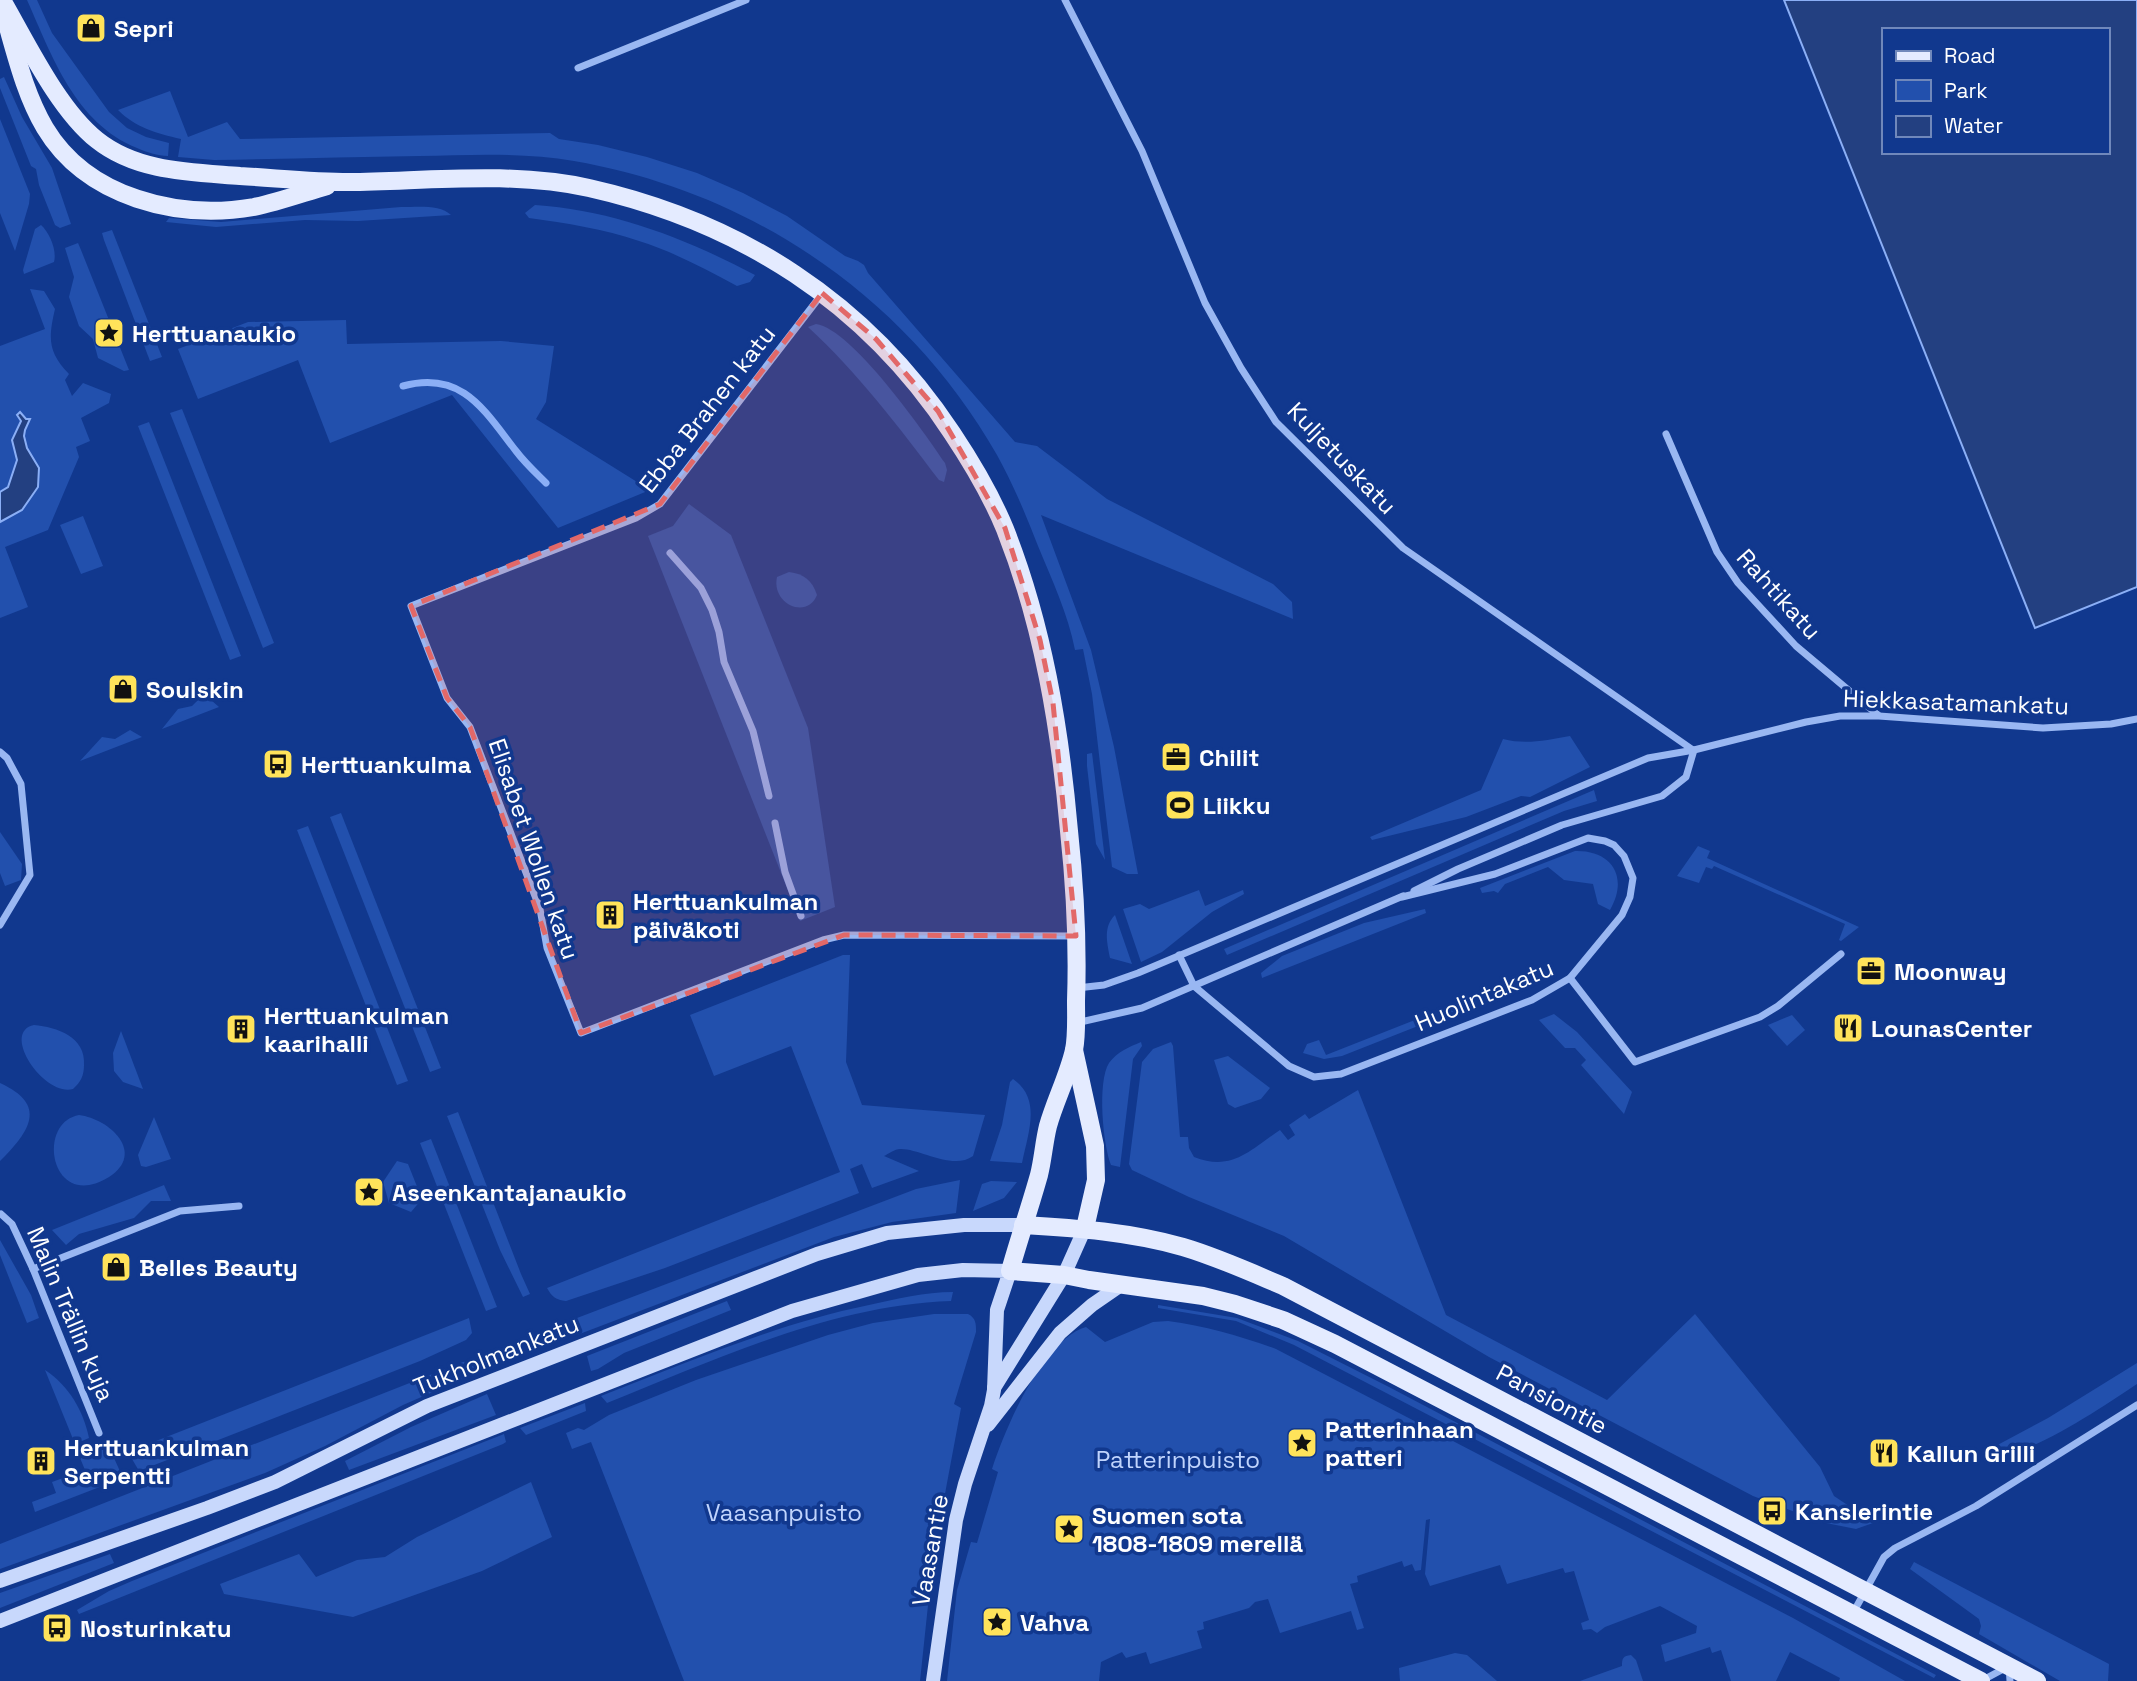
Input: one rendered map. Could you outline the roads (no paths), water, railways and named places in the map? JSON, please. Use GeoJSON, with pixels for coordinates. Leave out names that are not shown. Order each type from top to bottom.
{"type":"FeatureCollection","features":[{"type":"Feature","properties":{"kind":"main road"},"geometry":{"type":"LineString","coordinates":[[1,0],[21,75],[47,131],[86,174],[119,192],[142,202],[219,209],[254,207],[341,182]]}},
{"type":"Feature","properties":{"kind":"main road"},"geometry":{"type":"LineString","coordinates":[[1,0],[62,102],[91,135],[116,153],[170,170],[341,182],[512,180],[555,183],[594,189],[658,206],[719,230],[785,267],[822,293],[904,367],[938,411],[979,476],[1005,528],[1040,640],[1053,703],[1067,810],[1076,936],[1074,1050],[1048,1126],[1039,1175],[1010,1271]]}},
{"type":"Feature","properties":{"kind":"main road"},"geometry":{"type":"LineString","coordinates":[[1074,1050],[1095,1146],[1096,1180],[1085,1228]]}},
{"type":"Feature","properties":{"kind":"main road","name":"Tukholmankatu"},"geometry":{"type":"LineString","coordinates":[[0,1581],[264,1486],[438,1401],[817,1254],[900,1231],[964,1224],[1023,1224]]}},
{"type":"Feature","properties":{"kind":"main road","name":"Pansiontie"},"geometry":{"type":"LineString","coordinates":[[1023,1224],[1085,1228],[1183,1247],[1283,1286],[1865,1591],[2009,1674],[2037,1681]]}},
{"type":"Feature","properties":{"kind":"main road","name":"Vaasantie"},"geometry":{"type":"LineString","coordinates":[[994,1390],[1064,1275],[1085,1228]]}},
{"type":"Feature","properties":{"kind":"main road"},"geometry":{"type":"LineString","coordinates":[[0,1621],[792,1311],[918,1275],[963,1270],[1010,1271],[1064,1275],[1224,1301],[1304,1330],[1981,1681]]}},
{"type":"Feature","properties":{"kind":"main road","name":"Vaasantie"},"geometry":{"type":"LineString","coordinates":[[933,1681],[956,1520],[965,1484],[985,1429],[994,1390],[997,1310],[1010,1271]]}},
{"type":"Feature","properties":{"kind":"main road","name":"Vaasantie"},"geometry":{"type":"LineString","coordinates":[[985,1429],[1060,1333],[1092,1305],[1121,1285]]}},
{"type":"Feature","properties":{"kind":"street"},"geometry":{"type":"LineString","coordinates":[[579,68],[746,0]]}},
{"type":"Feature","properties":{"kind":"street","name":"Kuljetuskatu"},"geometry":{"type":"LineString","coordinates":[[1065,0],[1142,151],[1205,303],[1276,422],[1404,548],[1693,750]]}},
{"type":"Feature","properties":{"kind":"street","name":"Ebba Brahen katu"},"geometry":{"type":"LineString","coordinates":[[411,606],[636,518],[660,504],[822,293]]}},
{"type":"Feature","properties":{"kind":"street","name":"Rahtikatu"},"geometry":{"type":"LineString","coordinates":[[1666,434],[1717,552],[1738,583],[1796,646],[1879,716]]}},
{"type":"Feature","properties":{"kind":"street","name":"Elisabet Wollen katu"},"geometry":{"type":"LineString","coordinates":[[411,606],[447,698],[470,727],[540,909],[547,948],[581,1033],[823,940],[844,935],[1076,936]]}},
{"type":"Feature","properties":{"kind":"street","name":"Hiekkasatamankatu"},"geometry":{"type":"LineString","coordinates":[[1179,955],[1648,758],[1693,750],[1823,718],[1879,716],[2043,728],[2111,724],[2137,719]]}},
{"type":"Feature","properties":{"kind":"street"},"geometry":{"type":"LineString","coordinates":[[1076,1023],[1142,1008],[1562,825],[1662,796],[1686,777],[1693,750]]}},
{"type":"Feature","properties":{"kind":"street"},"geometry":{"type":"LineString","coordinates":[[0,752],[7,758],[21,784],[30,875],[0,925]]}},
{"type":"Feature","properties":{"kind":"street"},"geometry":{"type":"LineString","coordinates":[[1402,897],[1495,874],[1588,838],[1614,845],[1624,856],[1633,878],[1633,887],[1622,915],[1570,978]]}},
{"type":"Feature","properties":{"kind":"street","name":"Huolintakatu"},"geometry":{"type":"LineString","coordinates":[[1179,955],[1194,986],[1289,1066],[1314,1077],[1340,1074],[1532,1000],[1570,978],[1635,1062],[1760,1017],[1779,1006],[1841,954]]}},
{"type":"Feature","properties":{"kind":"street"},"geometry":{"type":"LineString","coordinates":[[1077,988],[1104,985],[1179,955]]}},
{"type":"Feature","properties":{"kind":"street"},"geometry":{"type":"LineString","coordinates":[[33,1269],[180,1211],[239,1206]]}},
{"type":"Feature","properties":{"kind":"street","name":"Malin Trällin kuja"},"geometry":{"type":"LineString","coordinates":[[0,1212],[12,1224],[33,1269],[99,1433]]}},
{"type":"Feature","properties":{"kind":"street"},"geometry":{"type":"LineString","coordinates":[[1852,1615],[1884,1557],[1895,1548],[1976,1506],[2137,1405]]}},
{"type":"Feature","properties":{"kind":"street"},"geometry":{"type":"LineString","coordinates":[[1981,1681],[2009,1674]]}},
{"type":"Feature","properties":{"kind":"water"},"geometry":{"type":"Polygon","coordinates":[[[1784,0],[2137,0],[2137,587],[2035,628],[1784,0]]]}},
{"type":"Feature","properties":{"kind":"water"},"geometry":{"type":"Polygon","coordinates":[[[20,412],[26,419],[30,419],[24,436],[27,448],[39,468],[38,487],[22,510],[0,522],[0,492],[8,487],[17,460],[12,440],[21,421],[17,415],[20,412]]]}},
{"type":"Feature","properties":{"kind":"waterway"},"geometry":{"type":"LineString","coordinates":[[403,386],[441,384],[470,397],[546,483]]}},
{"type":"Feature","properties":{"kind":"waterway"},"geometry":{"type":"LineString","coordinates":[[670,553],[701,588],[712,610],[724,662],[753,731],[769,796]]}},
{"type":"Feature","properties":{"kind":"waterway"},"geometry":{"type":"LineString","coordinates":[[775,823],[785,872],[801,916]]}},
{"type":"Feature","properties":{"kind":"place","name":"Sepri"},"geometry":{"type":"Point","coordinates":[91,28]}},
{"type":"Feature","properties":{"kind":"place","name":"Herttuanaukio"},"geometry":{"type":"Point","coordinates":[109,333]}},
{"type":"Feature","properties":{"kind":"place","name":"Soulskin"},"geometry":{"type":"Point","coordinates":[123,689]}},
{"type":"Feature","properties":{"kind":"place","name":"Chilit"},"geometry":{"type":"Point","coordinates":[1176,757]}},
{"type":"Feature","properties":{"kind":"place","name":"Herttuankulma"},"geometry":{"type":"Point","coordinates":[278,764]}},
{"type":"Feature","properties":{"kind":"place","name":"Liikku"},"geometry":{"type":"Point","coordinates":[1180,805]}},
{"type":"Feature","properties":{"kind":"place","name":"Herttuankulman päiväkoti"},"geometry":{"type":"Point","coordinates":[610,915]}},
{"type":"Feature","properties":{"kind":"place","name":"Moonway"},"geometry":{"type":"Point","coordinates":[1871,971]}},
{"type":"Feature","properties":{"kind":"place","name":"LounasCenter"},"geometry":{"type":"Point","coordinates":[1848,1028]}},
{"type":"Feature","properties":{"kind":"place","name":"Herttuankulman kaarihalli"},"geometry":{"type":"Point","coordinates":[241,1029]}},
{"type":"Feature","properties":{"kind":"place","name":"Aseenkantajanaukio"},"geometry":{"type":"Point","coordinates":[369,1192]}},
{"type":"Feature","properties":{"kind":"place","name":"Belles Beauty"},"geometry":{"type":"Point","coordinates":[116,1267]}},
{"type":"Feature","properties":{"kind":"place","name":"Patterinhaan patteri"},"geometry":{"type":"Point","coordinates":[1302,1443]}},
{"type":"Feature","properties":{"kind":"place","name":"Kallun Grilli"},"geometry":{"type":"Point","coordinates":[1884,1453]}},
{"type":"Feature","properties":{"kind":"place","name":"Herttuankulman Serpentti"},"geometry":{"type":"Point","coordinates":[41,1461]}},
{"type":"Feature","properties":{"kind":"place","name":"Kanslerintie"},"geometry":{"type":"Point","coordinates":[1772,1511]}},
{"type":"Feature","properties":{"kind":"place","name":"Suomen sota 1808-1809 merellä"},"geometry":{"type":"Point","coordinates":[1069,1529]}},
{"type":"Feature","properties":{"kind":"place","name":"Vahva"},"geometry":{"type":"Point","coordinates":[997,1622]}},
{"type":"Feature","properties":{"kind":"place","name":"Nosturinkatu"},"geometry":{"type":"Point","coordinates":[57,1628]}},
{"type":"Feature","properties":{"kind":"park label","name":"Patterinpuisto"},"geometry":{"type":"Point","coordinates":[1178,1459]}},
{"type":"Feature","properties":{"kind":"park label","name":"Vaasanpuisto"},"geometry":{"type":"Point","coordinates":[784,1512]}}]}
